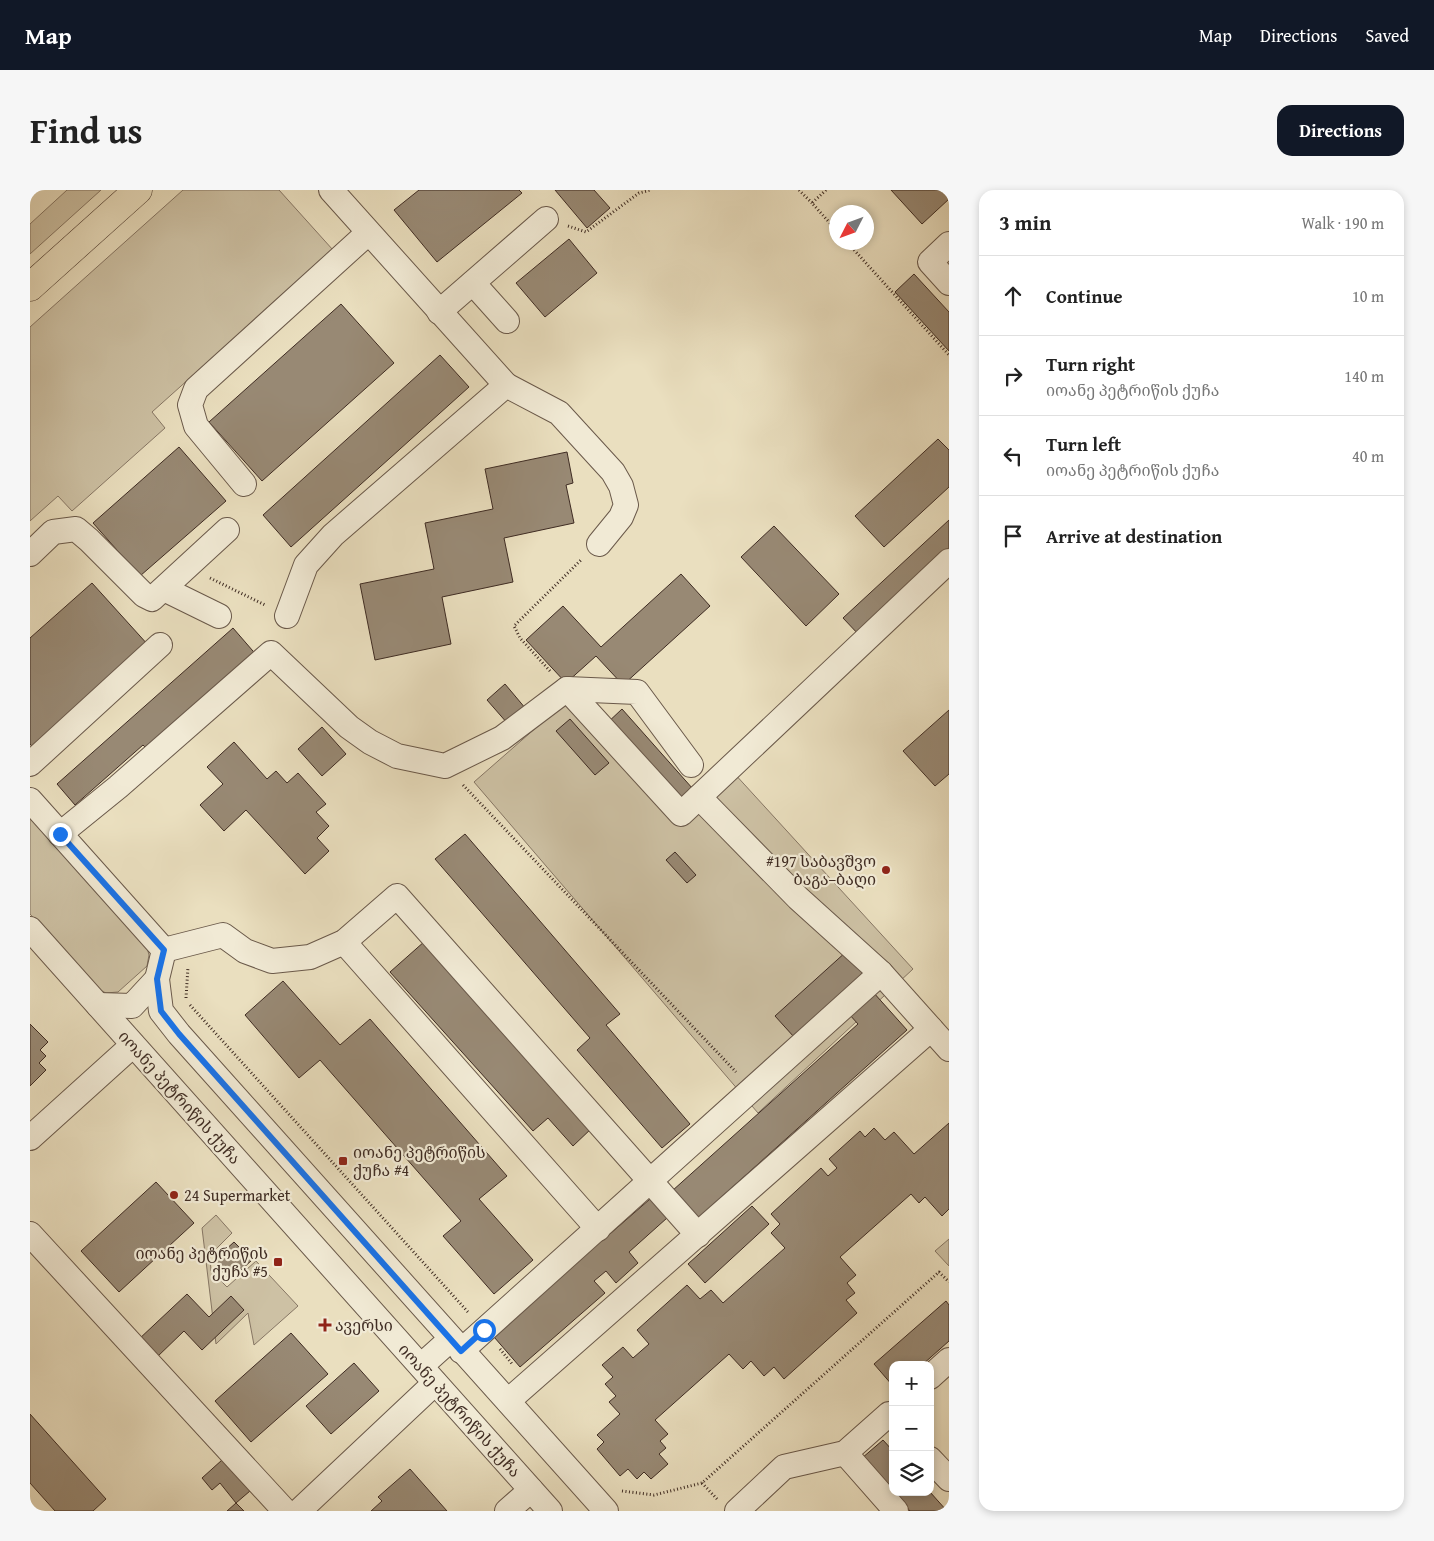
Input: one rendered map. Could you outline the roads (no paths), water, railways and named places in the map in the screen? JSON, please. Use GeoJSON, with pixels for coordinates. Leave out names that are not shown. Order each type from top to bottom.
{"type":"FeatureCollection","features":[{"type":"Feature","properties":{"kind":"main road"},"geometry":{"type":"LineString","coordinates":[[30,287],[138,190]]}},
{"type":"Feature","properties":{"kind":"street"},"geometry":{"type":"LineString","coordinates":[[331,190],[506,386],[558,413],[613,472],[621,486],[626,505],[621,517],[599,544]]}},
{"type":"Feature","properties":{"kind":"street"},"geometry":{"type":"LineString","coordinates":[[440,312],[546,219]]}},
{"type":"Feature","properties":{"kind":"street"},"geometry":{"type":"LineString","coordinates":[[244,484],[196,426],[190,405],[196,389],[368,233]]}},
{"type":"Feature","properties":{"kind":"street"},"geometry":{"type":"LineString","coordinates":[[949,244],[930,262],[949,283]]}},
{"type":"Feature","properties":{"kind":"street"},"geometry":{"type":"LineString","coordinates":[[473,283],[507,321]]}},
{"type":"Feature","properties":{"kind":"street"},"geometry":{"type":"LineString","coordinates":[[287,616],[306,565],[333,535],[506,386]]}},
{"type":"Feature","properties":{"kind":"street"},"geometry":{"type":"LineString","coordinates":[[30,554],[53,532],[76,529],[144,595],[152,599],[227,530]]}},
{"type":"Feature","properties":{"kind":"street"},"geometry":{"type":"LineString","coordinates":[[567,689],[681,814],[949,561]]}},
{"type":"Feature","properties":{"kind":"street"},"geometry":{"type":"LineString","coordinates":[[164,589],[219,616]]}},
{"type":"Feature","properties":{"kind":"street"},"geometry":{"type":"LineString","coordinates":[[30,764],[160,645]]}},
{"type":"Feature","properties":{"kind":"street"},"geometry":{"type":"LineString","coordinates":[[60,834],[118,787],[271,653],[349,727],[370,742],[397,756],[445,766],[502,738],[567,689],[637,692],[691,765]]}},
{"type":"Feature","properties":{"kind":"street"},"geometry":{"type":"LineString","coordinates":[[698,797],[798,898],[881,973],[949,1049]]}},
{"type":"Feature","properties":{"kind":"street"},"geometry":{"type":"LineString","coordinates":[[30,800],[164,950]]}},
{"type":"Feature","properties":{"kind":"street"},"geometry":{"type":"LineString","coordinates":[[164,950],[223,934],[245,951],[272,961],[310,958],[344,942],[396,896],[698,1235]]}},
{"type":"Feature","properties":{"kind":"street","name":"იოანე პეტრიწის ქუჩა"},"geometry":{"type":"LineString","coordinates":[[30,929],[550,1511]]}},
{"type":"Feature","properties":{"kind":"street"},"geometry":{"type":"LineString","coordinates":[[344,942],[598,1229]]}},
{"type":"Feature","properties":{"kind":"street"},"geometry":{"type":"LineString","coordinates":[[164,950],[157,979],[161,1011],[179,1034],[606,1511]]}},
{"type":"Feature","properties":{"kind":"street"},"geometry":{"type":"LineString","coordinates":[[299,1511],[456,1345],[598,1229],[881,973]]}},
{"type":"Feature","properties":{"kind":"street"},"geometry":{"type":"LineString","coordinates":[[98,1005],[132,1006],[157,979]]}},
{"type":"Feature","properties":{"kind":"street"},"geometry":{"type":"LineString","coordinates":[[508,1401],[931,1029]]}},
{"type":"Feature","properties":{"kind":"street"},"geometry":{"type":"LineString","coordinates":[[30,1138],[133,1045]]}},
{"type":"Feature","properties":{"kind":"street"},"geometry":{"type":"LineString","coordinates":[[30,1234],[285,1511]]}},
{"type":"Feature","properties":{"kind":"street"},"geometry":{"type":"LineString","coordinates":[[934,1373],[949,1360]]}},
{"type":"Feature","properties":{"kind":"street"},"geometry":{"type":"LineString","coordinates":[[736,1511],[784,1467],[845,1453],[889,1416]]}},
{"type":"Feature","properties":{"kind":"street"},"geometry":{"type":"LineString","coordinates":[[845,1453],[896,1511]]}},
{"type":"Feature","properties":{"kind":"street"},"geometry":{"type":"LineString","coordinates":[[934,1463],[949,1480]]}},
{"type":"Feature","properties":{"kind":"street"},"geometry":{"type":"LineString","coordinates":[[507,1511],[531,1490]]}},
{"type":"Feature","properties":{"kind":"place","name":"#197 საბავშვო ბაგა–ბაღი"},"geometry":{"type":"Point","coordinates":[886,870]}},
{"type":"Feature","properties":{"kind":"place","name":"იოანე პეტრიწის ქუჩა #4"},"geometry":{"type":"Point","coordinates":[343,1161]}},
{"type":"Feature","properties":{"kind":"place","name":"24 Supermarket"},"geometry":{"type":"Point","coordinates":[174,1195]}},
{"type":"Feature","properties":{"kind":"place","name":"იოანე პეტრიწის ქუჩა #5"},"geometry":{"type":"Point","coordinates":[278,1262]}},
{"type":"Feature","properties":{"kind":"place","name":"ავერსი"},"geometry":{"type":"Point","coordinates":[325,1325]}}]}
